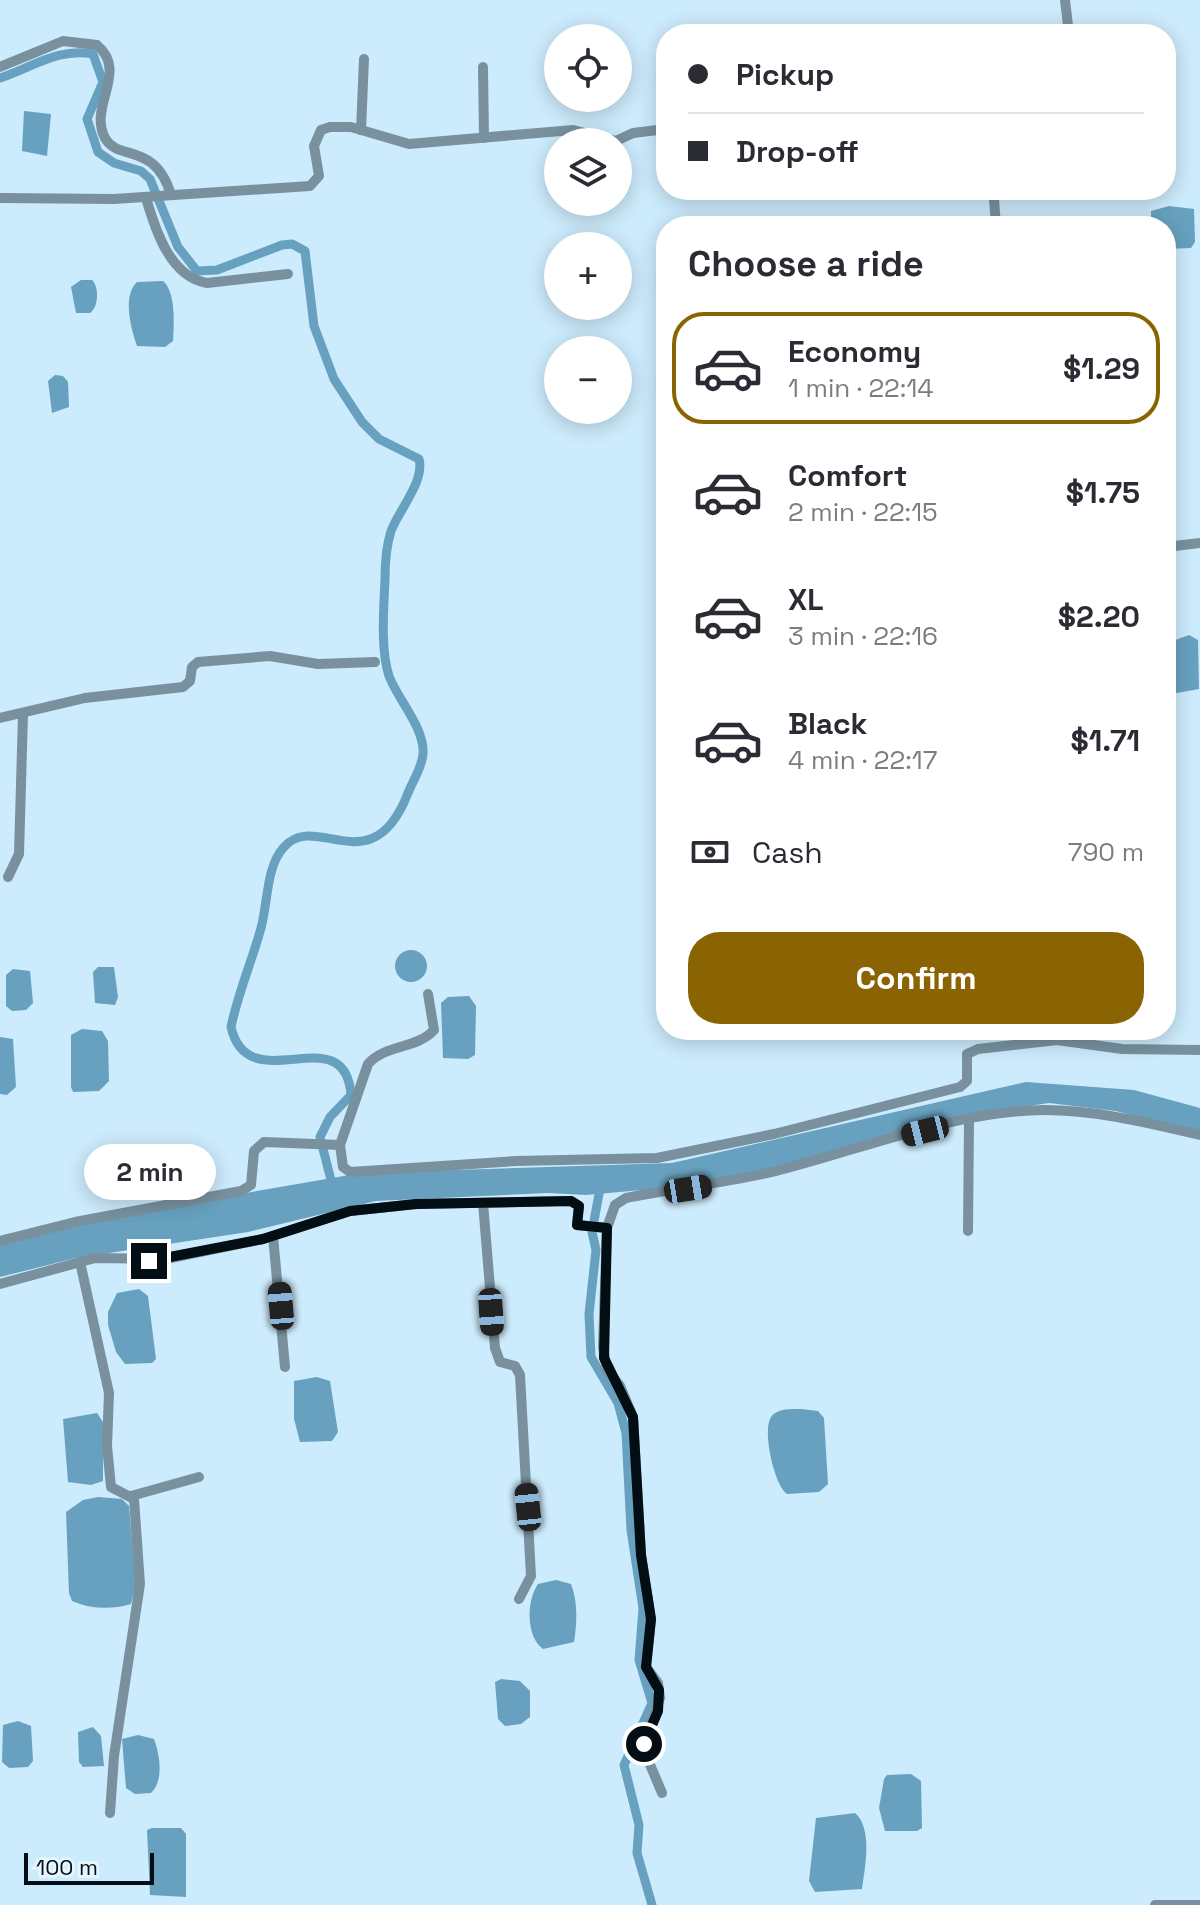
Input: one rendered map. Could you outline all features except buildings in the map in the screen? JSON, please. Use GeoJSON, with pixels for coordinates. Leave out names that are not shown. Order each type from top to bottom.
{"type":"FeatureCollection","features":[{"type":"Feature","properties":{"kind":"street"},"geometry":{"type":"LineString","coordinates":[[1065,0],[1068,24]]}},
{"type":"Feature","properties":{"kind":"street"},"geometry":{"type":"LineString","coordinates":[[0,67],[63,41],[97,45],[108,59],[111,78],[99,115],[104,137],[107,142],[156,164],[163,171],[169,195]]}},
{"type":"Feature","properties":{"kind":"street"},"geometry":{"type":"LineString","coordinates":[[361,130],[364,59]]}},
{"type":"Feature","properties":{"kind":"street"},"geometry":{"type":"LineString","coordinates":[[483,67],[484,138]]}},
{"type":"Feature","properties":{"kind":"street"},"geometry":{"type":"LineString","coordinates":[[0,198],[148,198],[310,186],[317,182],[319,176],[314,146],[321,130],[343,126],[409,144],[573,130],[616,141],[633,133],[656,130]]}},
{"type":"Feature","properties":{"kind":"street"},"geometry":{"type":"LineString","coordinates":[[148,198],[165,246],[195,281],[207,283],[288,274]]}},
{"type":"Feature","properties":{"kind":"street"},"geometry":{"type":"LineString","coordinates":[[1176,546],[1200,543]]}},
{"type":"Feature","properties":{"kind":"street"},"geometry":{"type":"LineString","coordinates":[[0,718],[85,698],[183,687],[190,681],[192,667],[198,662],[270,656],[318,664],[375,662]]}},
{"type":"Feature","properties":{"kind":"street"},"geometry":{"type":"LineString","coordinates":[[8,877],[19,854],[23,714]]}},
{"type":"Feature","properties":{"kind":"street"},"geometry":{"type":"LineString","coordinates":[[428,994],[434,1030],[427,1038],[377,1054],[368,1064],[337,1145],[343,1167],[350,1172],[516,1161],[646,1160],[774,1134],[960,1087],[967,1081],[967,1054],[978,1049],[1057,1040],[1122,1049],[1200,1050]]}},
{"type":"Feature","properties":{"kind":"street"},"geometry":{"type":"LineString","coordinates":[[662,1793],[643,1748],[658,1711],[659,1690],[646,1667],[651,1619],[641,1555],[633,1417],[620,1386],[607,1370],[603,1347],[604,1227],[615,1205],[626,1198],[764,1173],[969,1120],[1024,1111],[1073,1112],[1161,1123],[1200,1135]]}},
{"type":"Feature","properties":{"kind":"street"},"geometry":{"type":"LineString","coordinates":[[968,1231],[969,1120]]}},
{"type":"Feature","properties":{"kind":"street"},"geometry":{"type":"LineString","coordinates":[[0,1241],[62,1225],[241,1191],[251,1185],[254,1151],[260,1144],[337,1145]]}},
{"type":"Feature","properties":{"kind":"street"},"geometry":{"type":"LineString","coordinates":[[0,1284],[95,1258],[166,1259],[273,1236],[350,1211],[416,1204],[571,1201],[579,1206],[577,1225],[604,1227]]}},
{"type":"Feature","properties":{"kind":"street"},"geometry":{"type":"LineString","coordinates":[[483,1203],[495,1348],[500,1362],[518,1369],[520,1384],[531,1576],[519,1599]]}},
{"type":"Feature","properties":{"kind":"street"},"geometry":{"type":"LineString","coordinates":[[273,1236],[285,1367]]}},
{"type":"Feature","properties":{"kind":"street"},"geometry":{"type":"LineString","coordinates":[[80,1262],[109,1393],[107,1446],[111,1487],[134,1499],[140,1584],[114,1756],[110,1813]]}},
{"type":"Feature","properties":{"kind":"street"},"geometry":{"type":"LineString","coordinates":[[131,1496],[199,1477]]}},
{"type":"Feature","properties":{"kind":"street"},"geometry":{"type":"LineString","coordinates":[[1155,1905],[1200,1905]]}},
{"type":"Feature","properties":{"kind":"water"},"geometry":{"type":"Polygon","coordinates":[[[24,111],[51,114],[47,156],[22,151],[24,111]]]}},
{"type":"Feature","properties":{"kind":"water"},"geometry":{"type":"Polygon","coordinates":[[[1169,206],[1194,209],[1195,242],[1191,248],[1176,249],[1176,216],[1151,216],[1151,211],[1169,206]]]}},
{"type":"Feature","properties":{"kind":"water"},"geometry":{"type":"Polygon","coordinates":[[[81,280],[92,280],[96,287],[96,302],[90,313],[76,313],[71,287],[81,280]]]}},
{"type":"Feature","properties":{"kind":"water"},"geometry":{"type":"Polygon","coordinates":[[[163,281],[172,300],[173,341],[165,347],[137,346],[129,312],[132,288],[137,282],[163,281]]]}},
{"type":"Feature","properties":{"kind":"water"},"geometry":{"type":"Polygon","coordinates":[[[55,375],[63,376],[68,382],[69,407],[52,413],[48,381],[55,375]]]}},
{"type":"Feature","properties":{"kind":"water"},"geometry":{"type":"Polygon","coordinates":[[[1189,635],[1198,640],[1199,689],[1176,693],[1176,640],[1189,635]]]}},
{"type":"Feature","properties":{"kind":"water"},"geometry":{"type":"Polygon","coordinates":[[[411,950],[422,955],[427,966],[422,977],[411,982],[400,977],[395,966],[400,955],[411,950]]]}},
{"type":"Feature","properties":{"kind":"water"},"geometry":{"type":"Polygon","coordinates":[[[98,967],[114,967],[118,997],[115,1005],[95,1003],[93,972],[98,967]]]}},
{"type":"Feature","properties":{"kind":"water"},"geometry":{"type":"Polygon","coordinates":[[[13,969],[30,971],[33,1003],[26,1010],[12,1011],[6,1006],[6,975],[13,969]]]}},
{"type":"Feature","properties":{"kind":"water"},"geometry":{"type":"Polygon","coordinates":[[[469,996],[476,1006],[475,1055],[468,1059],[443,1058],[441,1003],[448,997],[469,996]]]}},
{"type":"Feature","properties":{"kind":"water"},"geometry":{"type":"Polygon","coordinates":[[[82,1029],[102,1031],[108,1041],[109,1081],[99,1091],[73,1092],[71,1087],[71,1035],[82,1029]]]}},
{"type":"Feature","properties":{"kind":"water"},"geometry":{"type":"Polygon","coordinates":[[[0,1037],[13,1039],[16,1087],[7,1095],[0,1094],[0,1037]]]}},
{"type":"Feature","properties":{"kind":"water"},"geometry":{"type":"Polygon","coordinates":[[[1026,1082],[1134,1090],[1200,1108],[1200,1134],[1116,1111],[1049,1103],[958,1117],[769,1169],[687,1186],[586,1195],[548,1193],[376,1201],[248,1232],[76,1258],[0,1277],[0,1244],[54,1226],[361,1173],[672,1163],[1026,1082]]]}},
{"type":"Feature","properties":{"kind":"water"},"geometry":{"type":"Polygon","coordinates":[[[139,1289],[148,1296],[156,1359],[152,1363],[125,1364],[116,1352],[108,1325],[108,1312],[117,1293],[139,1289]]]}},
{"type":"Feature","properties":{"kind":"water"},"geometry":{"type":"Polygon","coordinates":[[[317,1377],[330,1381],[338,1432],[332,1441],[300,1442],[294,1419],[294,1381],[317,1377]]]}},
{"type":"Feature","properties":{"kind":"water"},"geometry":{"type":"Polygon","coordinates":[[[801,1409],[818,1411],[824,1418],[828,1484],[819,1492],[787,1494],[774,1469],[769,1424],[777,1412],[801,1409]]]}},
{"type":"Feature","properties":{"kind":"water"},"geometry":{"type":"Polygon","coordinates":[[[97,1413],[103,1422],[103,1481],[91,1485],[68,1482],[63,1419],[97,1413]]]}},
{"type":"Feature","properties":{"kind":"water"},"geometry":{"type":"Polygon","coordinates":[[[98,1497],[122,1499],[129,1506],[136,1585],[131,1604],[93,1607],[72,1601],[69,1593],[66,1512],[83,1500],[98,1497]]]}},
{"type":"Feature","properties":{"kind":"water"},"geometry":{"type":"Polygon","coordinates":[[[556,1580],[571,1584],[576,1613],[574,1642],[543,1649],[531,1628],[531,1600],[538,1584],[556,1580]]]}},
{"type":"Feature","properties":{"kind":"water"},"geometry":{"type":"Polygon","coordinates":[[[501,1679],[520,1681],[530,1691],[530,1717],[521,1724],[505,1726],[498,1719],[495,1682],[501,1679]]]}},
{"type":"Feature","properties":{"kind":"water"},"geometry":{"type":"Polygon","coordinates":[[[18,1721],[31,1726],[33,1761],[28,1767],[9,1768],[2,1762],[3,1725],[18,1721]]]}},
{"type":"Feature","properties":{"kind":"water"},"geometry":{"type":"Polygon","coordinates":[[[93,1727],[101,1736],[104,1766],[83,1767],[79,1762],[78,1732],[93,1727]]]}},
{"type":"Feature","properties":{"kind":"water"},"geometry":{"type":"Polygon","coordinates":[[[138,1735],[154,1739],[158,1752],[158,1782],[151,1793],[135,1794],[126,1788],[122,1739],[138,1735]]]}},
{"type":"Feature","properties":{"kind":"water"},"geometry":{"type":"Polygon","coordinates":[[[911,1774],[921,1781],[922,1828],[917,1831],[885,1831],[879,1808],[884,1779],[887,1775],[911,1774]]]}},
{"type":"Feature","properties":{"kind":"water"},"geometry":{"type":"Polygon","coordinates":[[[855,1813],[861,1820],[866,1838],[862,1889],[815,1892],[809,1881],[816,1818],[855,1813]]]}},
{"type":"Feature","properties":{"kind":"water"},"geometry":{"type":"Polygon","coordinates":[[[181,1828],[186,1834],[186,1897],[150,1895],[147,1830],[181,1828]]]}},
{"type":"Feature","properties":{"kind":"waterway"},"geometry":{"type":"LineString","coordinates":[[0,78],[68,53],[93,54],[103,82],[87,119],[98,152],[114,163],[141,171],[150,179],[178,247],[197,271],[217,270],[282,245],[292,244],[305,251],[314,326],[334,379],[362,422],[379,439],[419,459],[415,486],[391,531],[388,543],[383,628],[389,676],[420,734],[421,764],[394,821],[378,835],[361,841],[312,836],[297,838],[278,855],[271,874],[261,928],[231,1027],[241,1048],[256,1058],[315,1058],[332,1061],[345,1072],[351,1095],[330,1117],[320,1137],[333,1188]]}},
{"type":"Feature","properties":{"kind":"waterway"},"geometry":{"type":"LineString","coordinates":[[601,1183],[592,1232],[596,1250],[589,1314],[591,1357],[618,1403],[626,1433],[631,1530],[643,1608],[639,1660],[652,1703],[624,1765],[639,1825],[637,1853],[652,1905]]}},
{"type":"Feature","properties":{"kind":"route"},"geometry":{"type":"LineString","coordinates":[[149,1261],[263,1239],[350,1211],[416,1204],[556,1199],[577,1203],[580,1209],[577,1225],[607,1228],[604,1358],[607,1370],[620,1386],[633,1417],[641,1555],[649,1588],[651,1619],[646,1667],[658,1683],[660,1698],[644,1744]]}}]}
